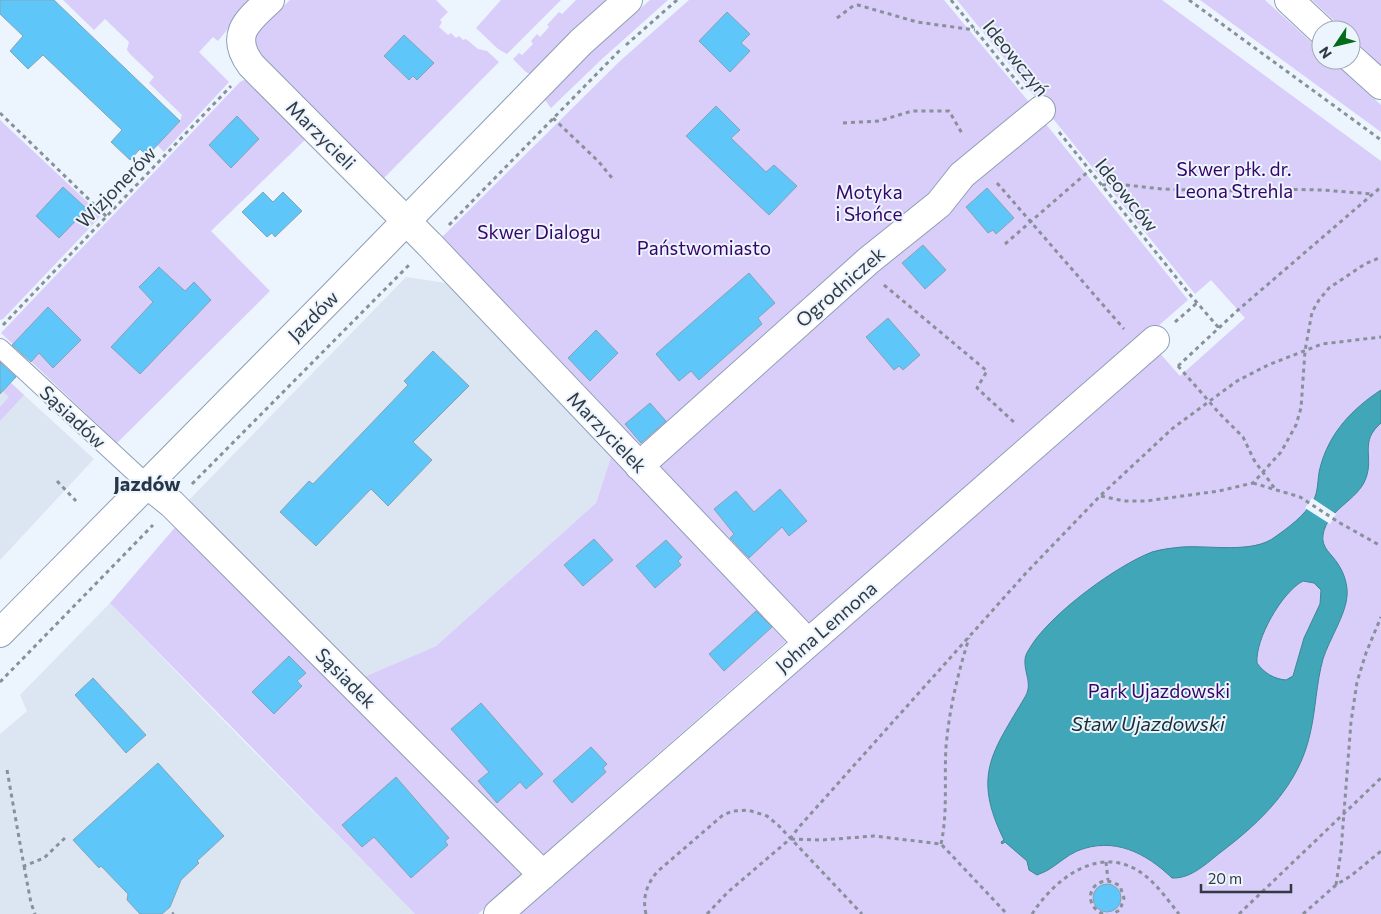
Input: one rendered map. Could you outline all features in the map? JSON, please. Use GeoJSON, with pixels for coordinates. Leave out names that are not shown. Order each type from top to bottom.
{"type":"FeatureCollection","features":[{"type":"Feature","properties":{"kind":"street"},"geometry":{"type":"LineString","coordinates":[[246,45],[270,0]]}},
{"type":"Feature","properties":{"kind":"street","name":"Jazdów"},"geometry":{"type":"LineString","coordinates":[[0,633],[581,42],[628,0]]}},
{"type":"Feature","properties":{"kind":"street"},"geometry":{"type":"LineString","coordinates":[[1289,0],[1311,21]]}},
{"type":"Feature","properties":{"kind":"street","name":"Marzycieli"},"geometry":{"type":"LineString","coordinates":[[246,45],[406,221]]}},
{"type":"Feature","properties":{"kind":"street"},"geometry":{"type":"LineString","coordinates":[[1361,67],[1381,85]]}},
{"type":"Feature","properties":{"kind":"street","name":"Ogrodniczek"},"geometry":{"type":"LineString","coordinates":[[640,466],[862,267],[939,204],[962,175],[1041,110]]}},
{"type":"Feature","properties":{"kind":"street","name":"Marzycielek"},"geometry":{"type":"LineString","coordinates":[[406,221],[808,643]]}},
{"type":"Feature","properties":{"kind":"street","name":"Johna Lennona"},"geometry":{"type":"LineString","coordinates":[[498,914],[1149,345]]}},
{"type":"Feature","properties":{"kind":"street","name":"Sąsiadek"},"geometry":{"type":"LineString","coordinates":[[147,484],[172,504],[543,875]]}},
{"type":"Feature","properties":{"kind":"lane","name":"Sąsiadów"},"geometry":{"type":"LineString","coordinates":[[0,348],[147,484]]}},
{"type":"Feature","properties":{"kind":"path"},"geometry":{"type":"LineString","coordinates":[[0,682],[172,504],[619,50],[677,0]]}},
{"type":"Feature","properties":{"kind":"path","name":"Ideowczyń"},"geometry":{"type":"LineString","coordinates":[[951,0],[1041,110]]}},
{"type":"Feature","properties":{"kind":"path"},"geometry":{"type":"LineString","coordinates":[[1189,0],[1381,140]]}},
{"type":"Feature","properties":{"kind":"path"},"geometry":{"type":"LineString","coordinates":[[837,18],[853,6],[858,5],[917,22],[976,30]]}},
{"type":"Feature","properties":{"kind":"path","name":"Wizjonerów"},"geometry":{"type":"LineString","coordinates":[[0,328],[107,216],[246,45]]}},
{"type":"Feature","properties":{"kind":"path","name":"Ideowców"},"geometry":{"type":"LineString","coordinates":[[1041,110],[1219,328]]}},
{"type":"Feature","properties":{"kind":"path"},"geometry":{"type":"LineString","coordinates":[[843,123],[879,121],[912,111],[949,111],[978,161],[1030,222],[1149,345]]}},
{"type":"Feature","properties":{"kind":"path"},"geometry":{"type":"LineString","coordinates":[[0,113],[107,216]]}},
{"type":"Feature","properties":{"kind":"path"},"geometry":{"type":"LineString","coordinates":[[553,118],[599,162],[612,178]]}},
{"type":"Feature","properties":{"kind":"path"},"geometry":{"type":"LineString","coordinates":[[1005,244],[1090,170]]}},
{"type":"Feature","properties":{"kind":"path"},"geometry":{"type":"LineString","coordinates":[[1101,185],[1117,184],[1162,189],[1221,191],[1322,190],[1373,194]]}},
{"type":"Feature","properties":{"kind":"path"},"geometry":{"type":"LineString","coordinates":[[1275,489],[1249,451],[1243,438],[1178,366],[1381,187]]}},
{"type":"Feature","properties":{"kind":"path"},"geometry":{"type":"LineString","coordinates":[[1253,483],[1281,452],[1296,425],[1301,408],[1305,351],[1310,317],[1319,300],[1329,288],[1343,278],[1365,264],[1381,257]]}},
{"type":"Feature","properties":{"kind":"path"},"geometry":{"type":"LineString","coordinates":[[862,267],[986,371],[977,388],[1037,443]]}},
{"type":"Feature","properties":{"kind":"path"},"geometry":{"type":"LineString","coordinates":[[708,914],[728,892],[790,839],[1026,573],[1100,496],[1161,439],[1209,401],[1250,374],[1305,351],[1333,342],[1381,337]]}},
{"type":"Feature","properties":{"kind":"path"},"geometry":{"type":"LineString","coordinates":[[57,481],[76,501]]}},
{"type":"Feature","properties":{"kind":"path"},"geometry":{"type":"LineString","coordinates":[[1100,496],[1124,501],[1146,501],[1220,491],[1253,483],[1300,497],[1340,523],[1381,546]]}},
{"type":"Feature","properties":{"kind":"path"},"geometry":{"type":"LineString","coordinates":[[1336,885],[1351,722],[1357,682],[1381,616]]}},
{"type":"Feature","properties":{"kind":"path"},"geometry":{"type":"LineString","coordinates":[[941,844],[944,828],[946,746],[951,708],[958,674],[970,636]]}},
{"type":"Feature","properties":{"kind":"path"},"geometry":{"type":"LineString","coordinates":[[8,770],[24,866],[35,914]]}},
{"type":"Feature","properties":{"kind":"path"},"geometry":{"type":"LineString","coordinates":[[1239,914],[1381,778]]}},
{"type":"Feature","properties":{"kind":"path"},"geometry":{"type":"LineString","coordinates":[[646,914],[644,907],[645,892],[654,874],[726,814],[738,810],[760,813],[778,825],[862,914]]}},
{"type":"Feature","properties":{"kind":"path"},"geometry":{"type":"LineString","coordinates":[[24,866],[44,858],[67,836]]}},
{"type":"Feature","properties":{"kind":"path"},"geometry":{"type":"LineString","coordinates":[[790,839],[822,840],[874,836],[941,844],[1007,914]]}},
{"type":"Feature","properties":{"kind":"path"},"geometry":{"type":"LineString","coordinates":[[1303,914],[1336,885],[1352,875],[1381,851]]}},
{"type":"Feature","properties":{"kind":"path"},"geometry":{"type":"LineString","coordinates":[[1106,862],[1108,880]]}},
{"type":"Feature","properties":{"kind":"path"},"geometry":{"type":"LineString","coordinates":[[1032,914],[1043,899],[1072,872],[1087,865],[1106,862],[1137,870],[1159,889],[1179,914]]}},
{"type":"Feature","properties":{"kind":"path"},"geometry":{"type":"LineString","coordinates":[[1103,914],[1095,910],[1090,897],[1095,885],[1108,880],[1120,886],[1124,898],[1120,910],[1112,914]]}},
{"type":"Feature","properties":{"kind":"shaded area"},"geometry":{"type":"Polygon","coordinates":[[[406,277],[452,284],[613,451],[596,503],[436,646],[364,677],[188,501],[406,277]]]}},
{"type":"Feature","properties":{"kind":"shaded area"},"geometry":{"type":"Polygon","coordinates":[[[0,373],[94,459],[0,560],[0,373]]]}},
{"type":"Feature","properties":{"kind":"shaded area"},"geometry":{"type":"Polygon","coordinates":[[[110,603],[415,914],[0,914],[0,734],[27,711],[20,695],[110,603]]]}},
{"type":"Feature","properties":{"kind":"green space"},"geometry":{"type":"Polygon","coordinates":[[[63,0],[251,0],[218,41],[213,37],[199,52],[229,82],[164,152],[157,145],[180,121],[182,115],[149,83],[154,77],[127,50],[129,42],[105,19],[94,30],[63,0]]]}},
{"type":"Feature","properties":{"kind":"green space"},"geometry":{"type":"Polygon","coordinates":[[[290,0],[436,0],[448,12],[440,20],[442,22],[439,27],[448,35],[451,33],[456,38],[459,36],[478,49],[487,51],[499,62],[377,185],[256,61],[254,37],[259,29],[290,0]]]}},
{"type":"Feature","properties":{"kind":"green space"},"geometry":{"type":"Polygon","coordinates":[[[501,0],[561,0],[507,54],[498,49],[476,28],[501,0]]]}},
{"type":"Feature","properties":{"kind":"green space"},"geometry":{"type":"Polygon","coordinates":[[[576,0],[606,0],[576,27],[530,74],[526,72],[513,59],[519,53],[522,55],[533,44],[531,41],[537,34],[540,37],[549,27],[547,25],[559,12],[562,14],[576,0]]]}},
{"type":"Feature","properties":{"kind":"green space"},"geometry":{"type":"Polygon","coordinates":[[[650,0],[668,0],[551,108],[544,99],[594,49],[650,0]]]}},
{"type":"Feature","properties":{"kind":"green space"},"geometry":{"type":"Polygon","coordinates":[[[689,0],[944,0],[1034,108],[935,199],[643,454],[436,243],[620,61],[689,0]]]}},
{"type":"Feature","properties":{"kind":"green space","name":"Park Ujazdowski"},"geometry":{"type":"Polygon","coordinates":[[[957,0],[1162,0],[1381,161],[1381,914],[509,914],[1156,349],[1180,376],[1245,318],[1211,280],[1195,294],[957,0]]]}},
{"type":"Feature","properties":{"kind":"green space"},"geometry":{"type":"Polygon","coordinates":[[[1200,0],[1265,0],[1311,42],[1311,70],[1342,70],[1381,105],[1381,132],[1200,0]]]}},
{"type":"Feature","properties":{"kind":"green space"},"geometry":{"type":"Polygon","coordinates":[[[1312,0],[1381,0],[1381,65],[1361,46],[1361,20],[1333,20],[1312,0]]]}},
{"type":"Feature","properties":{"kind":"green space"},"geometry":{"type":"Polygon","coordinates":[[[252,76],[309,136],[211,231],[270,291],[117,443],[1,333],[240,82],[252,76]]]}},
{"type":"Feature","properties":{"kind":"green space"},"geometry":{"type":"Polygon","coordinates":[[[1041,118],[1188,300],[814,625],[806,624],[655,462],[1041,118]]]}},
{"type":"Feature","properties":{"kind":"green space"},"geometry":{"type":"Polygon","coordinates":[[[0,120],[101,216],[0,320],[0,120]]]}},
{"type":"Feature","properties":{"kind":"green space"},"geometry":{"type":"Polygon","coordinates":[[[11,383],[24,395],[0,421],[0,407],[9,397],[3,391],[11,383]]]}},
{"type":"Feature","properties":{"kind":"green space"},"geometry":{"type":"Polygon","coordinates":[[[613,451],[789,639],[538,859],[364,677],[436,646],[596,503],[613,451]]]}},
{"type":"Feature","properties":{"kind":"green space"},"geometry":{"type":"Polygon","coordinates":[[[178,524],[524,872],[478,914],[415,914],[110,603],[178,524]]]}},
{"type":"Feature","properties":{"kind":"water","name":"Staw Ujazdowski"},"geometry":{"type":"Polygon","coordinates":[[[1381,390],[1381,423],[1370,437],[1368,449],[1369,463],[1366,478],[1356,493],[1330,518],[1323,535],[1325,547],[1338,564],[1345,579],[1347,588],[1346,603],[1323,659],[1312,725],[1305,752],[1288,786],[1264,815],[1250,828],[1204,865],[1186,876],[1172,878],[1151,861],[1140,855],[1116,846],[1104,845],[1077,851],[1047,871],[1037,875],[1029,870],[1027,861],[1005,842],[1002,844],[1001,842],[1004,840],[994,817],[989,798],[988,781],[990,765],[995,750],[1027,692],[1028,683],[1025,658],[1033,643],[1056,617],[1087,591],[1121,568],[1152,552],[1182,547],[1243,547],[1266,542],[1275,537],[1301,516],[1313,501],[1320,468],[1329,444],[1343,423],[1370,397],[1381,390]],[[1303,581],[1295,587],[1279,605],[1265,629],[1260,642],[1257,663],[1266,673],[1273,677],[1286,680],[1293,676],[1304,638],[1320,604],[1321,590],[1314,583],[1303,581]]]}},
{"type":"Feature","properties":{"kind":"pier"},"geometry":{"type":"Polygon","coordinates":[[[1312,498],[1336,514],[1330,524],[1305,508],[1312,498]]]}},
{"type":"Feature","properties":{"kind":"building"},"geometry":{"type":"Polygon","coordinates":[[[0,0],[54,0],[180,121],[147,156],[140,149],[130,160],[111,142],[122,130],[43,55],[28,69],[10,51],[23,36],[0,14],[0,0]]]}},
{"type":"Feature","properties":{"kind":"building"},"geometry":{"type":"Polygon","coordinates":[[[727,12],[750,34],[741,43],[750,51],[730,72],[699,41],[727,12]]]}},
{"type":"Feature","properties":{"kind":"building"},"geometry":{"type":"Polygon","coordinates":[[[404,35],[434,63],[417,80],[413,76],[409,80],[384,56],[404,35]]]}},
{"type":"Feature","properties":{"kind":"building"},"geometry":{"type":"Polygon","coordinates":[[[716,106],[740,130],[731,138],[766,172],[774,165],[797,186],[769,215],[686,136],[716,106]]]}},
{"type":"Feature","properties":{"kind":"building"},"geometry":{"type":"Polygon","coordinates":[[[237,116],[259,139],[231,168],[209,145],[237,116]]]}},
{"type":"Feature","properties":{"kind":"building"},"geometry":{"type":"Polygon","coordinates":[[[63,187],[87,209],[59,238],[36,216],[63,187]]]}},
{"type":"Feature","properties":{"kind":"building"},"geometry":{"type":"Polygon","coordinates":[[[987,188],[1014,218],[996,234],[993,230],[988,233],[966,207],[987,188]]]}},
{"type":"Feature","properties":{"kind":"building"},"geometry":{"type":"Polygon","coordinates":[[[263,192],[273,202],[283,192],[302,211],[275,237],[272,233],[267,237],[242,212],[263,192]]]}},
{"type":"Feature","properties":{"kind":"building"},"geometry":{"type":"Polygon","coordinates":[[[923,245],[946,270],[925,289],[902,263],[923,245]]]}},
{"type":"Feature","properties":{"kind":"building"},"geometry":{"type":"Polygon","coordinates":[[[159,267],[185,291],[194,282],[211,300],[140,374],[111,347],[153,302],[139,287],[159,267]]]}},
{"type":"Feature","properties":{"kind":"building"},"geometry":{"type":"Polygon","coordinates":[[[749,273],[775,303],[758,318],[762,324],[699,380],[691,371],[679,381],[656,354],[749,273]]]}},
{"type":"Feature","properties":{"kind":"building"},"geometry":{"type":"Polygon","coordinates":[[[48,307],[81,340],[53,368],[39,353],[31,362],[12,345],[48,307]]]}},
{"type":"Feature","properties":{"kind":"building"},"geometry":{"type":"Polygon","coordinates":[[[888,318],[920,355],[903,370],[899,366],[894,370],[866,337],[888,318]]]}},
{"type":"Feature","properties":{"kind":"building"},"geometry":{"type":"Polygon","coordinates":[[[596,330],[618,353],[590,381],[568,358],[596,330]]]}},
{"type":"Feature","properties":{"kind":"building"},"geometry":{"type":"Polygon","coordinates":[[[433,351],[469,386],[413,442],[432,460],[388,506],[371,489],[316,546],[280,512],[309,481],[313,484],[408,385],[404,381],[433,351]]]}},
{"type":"Feature","properties":{"kind":"building"},"geometry":{"type":"Polygon","coordinates":[[[0,362],[16,377],[0,394],[0,362]]]}},
{"type":"Feature","properties":{"kind":"building"},"geometry":{"type":"Polygon","coordinates":[[[650,403],[666,421],[641,443],[625,424],[650,403]]]}},
{"type":"Feature","properties":{"kind":"building"},"geometry":{"type":"Polygon","coordinates":[[[780,489],[807,521],[789,536],[782,527],[749,558],[730,538],[734,534],[714,509],[736,491],[754,512],[780,489]]]}},
{"type":"Feature","properties":{"kind":"building"},"geometry":{"type":"Polygon","coordinates":[[[594,539],[613,560],[583,586],[564,565],[594,539]]]}},
{"type":"Feature","properties":{"kind":"building"},"geometry":{"type":"Polygon","coordinates":[[[666,540],[682,557],[678,561],[681,565],[655,588],[636,566],[666,540]]]}},
{"type":"Feature","properties":{"kind":"building"},"geometry":{"type":"Polygon","coordinates":[[[756,611],[772,627],[724,671],[709,654],[756,611]]]}},
{"type":"Feature","properties":{"kind":"building"},"geometry":{"type":"Polygon","coordinates":[[[289,656],[306,673],[297,681],[302,686],[274,714],[252,692],[289,656]]]}},
{"type":"Feature","properties":{"kind":"building"},"geometry":{"type":"Polygon","coordinates":[[[93,678],[146,735],[126,753],[75,695],[93,678]]]}},
{"type":"Feature","properties":{"kind":"building"},"geometry":{"type":"Polygon","coordinates":[[[481,703],[543,774],[526,789],[520,782],[497,803],[478,781],[489,772],[451,729],[481,703]]]}},
{"type":"Feature","properties":{"kind":"building"},"geometry":{"type":"Polygon","coordinates":[[[591,747],[607,764],[603,768],[606,772],[572,803],[553,781],[591,747]]]}},
{"type":"Feature","properties":{"kind":"building"},"geometry":{"type":"Polygon","coordinates":[[[158,763],[224,836],[197,861],[199,863],[181,880],[170,907],[162,914],[140,914],[127,900],[128,894],[101,866],[99,868],[73,840],[158,763]]]}},
{"type":"Feature","properties":{"kind":"building"},"geometry":{"type":"Polygon","coordinates":[[[396,777],[449,838],[445,841],[448,845],[411,878],[374,837],[362,847],[342,825],[396,777]]]}},
{"type":"Feature","properties":{"kind":"building"},"geometry":{"type":"Polygon","coordinates":[[[1107,884],[1117,888],[1121,898],[1117,908],[1107,912],[1097,908],[1093,898],[1097,888],[1107,884]]]}},
{"type":"Feature","properties":{"kind":"district","name":"Jazdów"},"geometry":{"type":"Point","coordinates":[147,484]}},
{"type":"Feature","properties":{"kind":"park label","name":"Skwer płk. dr. Leona Strehla"},"geometry":{"type":"Point","coordinates":[1234,180]}},
{"type":"Feature","properties":{"kind":"park label","name":"Motyka i Słońce"},"geometry":{"type":"Point","coordinates":[869,203]}},
{"type":"Feature","properties":{"kind":"park label","name":"Skwer Dialogu"},"geometry":{"type":"Point","coordinates":[539,232]}},
{"type":"Feature","properties":{"kind":"park label","name":"Państwomiasto"},"geometry":{"type":"Point","coordinates":[704,248]}}]}
